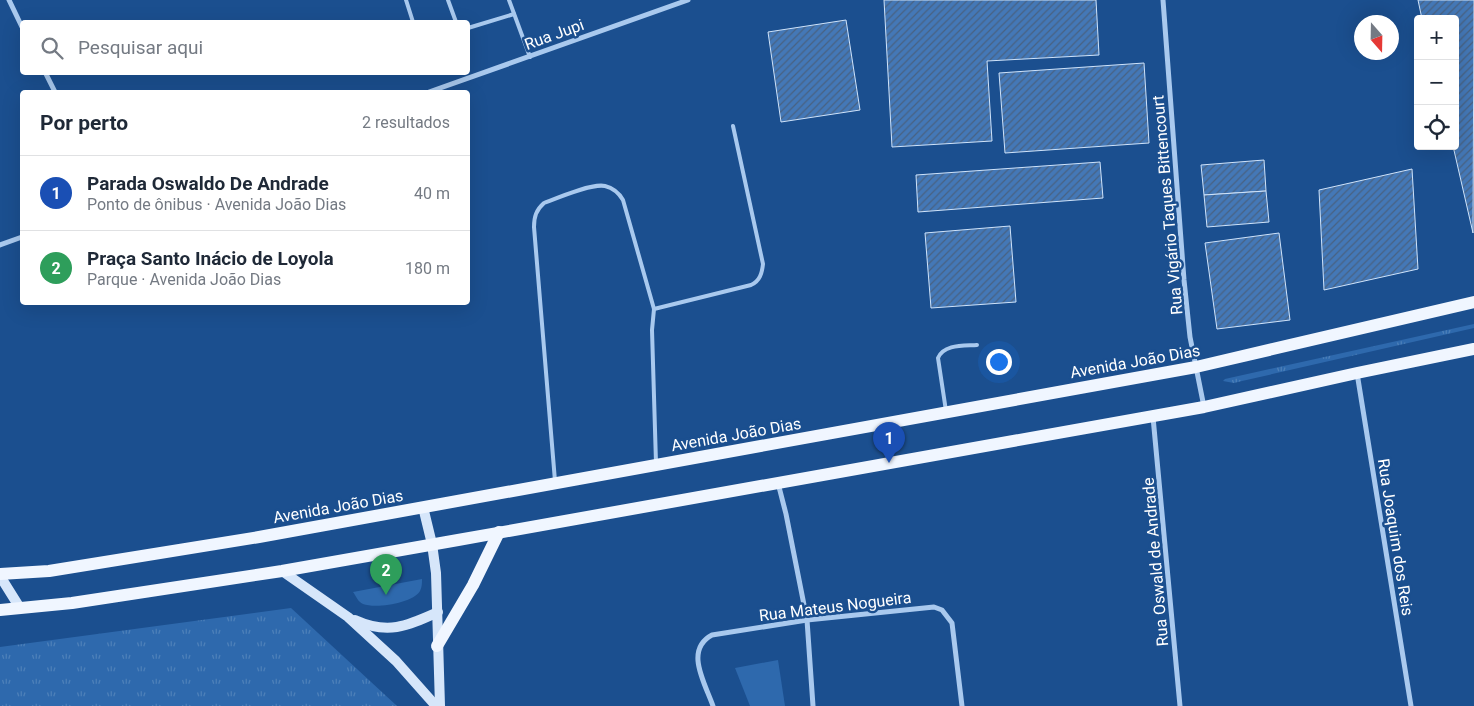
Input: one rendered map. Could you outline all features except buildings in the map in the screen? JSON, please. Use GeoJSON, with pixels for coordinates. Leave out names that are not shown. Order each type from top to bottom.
{"type":"FeatureCollection","features":[{"type":"Feature","properties":{"kind":"main road","name":"Avenida João Dias"},"geometry":{"type":"LineString","coordinates":[[0,575],[104,562],[259,537],[1196,367],[1474,302]]}},
{"type":"Feature","properties":{"kind":"main road"},"geometry":{"type":"LineString","coordinates":[[0,610],[72,602],[282,571],[1204,407],[1474,349]]}},
{"type":"Feature","properties":{"kind":"main road"},"geometry":{"type":"LineString","coordinates":[[437,646],[473,585],[499,532]]}},
{"type":"Feature","properties":{"kind":"street"},"geometry":{"type":"LineString","coordinates":[[9,0],[20,23]]}},
{"type":"Feature","properties":{"kind":"street","name":"Rua Jupi"},"geometry":{"type":"LineString","coordinates":[[435,90],[688,0]]}},
{"type":"Feature","properties":{"kind":"street","name":"Rua Vigário Taques Bittencourt"},"geometry":{"type":"LineString","coordinates":[[1163,0],[1184,280],[1190,337],[1204,407]]}},
{"type":"Feature","properties":{"kind":"street"},"geometry":{"type":"LineString","coordinates":[[46,75],[54,90]]}},
{"type":"Feature","properties":{"kind":"street"},"geometry":{"type":"LineString","coordinates":[[0,245],[20,238]]}},
{"type":"Feature","properties":{"kind":"street","name":"Rua Joaquim dos Reis"},"geometry":{"type":"LineString","coordinates":[[1356,373],[1412,706]]}},
{"type":"Feature","properties":{"kind":"street","name":"Rua Oswald de Andrade"},"geometry":{"type":"LineString","coordinates":[[1153,416],[1180,706]]}},
{"type":"Feature","properties":{"kind":"street"},"geometry":{"type":"LineString","coordinates":[[778,483],[807,620],[813,706]]}},
{"type":"Feature","properties":{"kind":"street"},"geometry":{"type":"LineString","coordinates":[[423,507],[432,544],[436,573],[438,706]]}},
{"type":"Feature","properties":{"kind":"street"},"geometry":{"type":"LineString","coordinates":[[282,571],[348,617],[396,661],[438,706]]}},
{"type":"Feature","properties":{"kind":"street"},"geometry":{"type":"LineString","coordinates":[[0,575],[20,608]]}},
{"type":"Feature","properties":{"kind":"street","name":"Rua Mateus Nogueira"},"geometry":{"type":"LineString","coordinates":[[712,706],[696,659],[698,648],[703,640],[712,635],[807,620],[934,607],[942,610],[952,623],[962,706]]}},
{"type":"Feature","properties":{"kind":"street"},"geometry":{"type":"LineString","coordinates":[[348,617],[366,625],[384,629],[402,627],[438,612]]}},
{"type":"Feature","properties":{"kind":"lane"},"geometry":{"type":"LineString","coordinates":[[406,0],[412,20]]}},
{"type":"Feature","properties":{"kind":"lane"},"geometry":{"type":"LineString","coordinates":[[448,0],[455,20]]}},
{"type":"Feature","properties":{"kind":"lane"},"geometry":{"type":"LineString","coordinates":[[509,0],[530,56]]}},
{"type":"Feature","properties":{"kind":"lane"},"geometry":{"type":"LineString","coordinates":[[470,27],[514,14]]}},
{"type":"Feature","properties":{"kind":"lane"},"geometry":{"type":"LineString","coordinates":[[654,309],[751,285],[760,277],[763,264],[733,126]]}},
{"type":"Feature","properties":{"kind":"lane"},"geometry":{"type":"LineString","coordinates":[[556,483],[534,219],[539,208],[544,203],[594,186],[604,186],[619,194],[623,200],[654,309],[652,330],[656,465]]}},
{"type":"Feature","properties":{"kind":"lane"},"geometry":{"type":"LineString","coordinates":[[946,412],[939,355],[947,348],[977,345]]}},
{"type":"Feature","properties":{"kind":"green space"},"geometry":{"type":"Polygon","coordinates":[[[1474,324],[1474,328],[1234,383],[1223,381],[1225,379],[1474,324]]]}},
{"type":"Feature","properties":{"kind":"green space"},"geometry":{"type":"Polygon","coordinates":[[[422,579],[421,590],[416,595],[394,604],[376,606],[363,604],[353,592],[422,579]]]}},
{"type":"Feature","properties":{"kind":"green space"},"geometry":{"type":"Polygon","coordinates":[[[291,608],[397,706],[0,706],[0,647],[291,608]]]}},
{"type":"Feature","properties":{"kind":"green space"},"geometry":{"type":"Polygon","coordinates":[[[778,660],[785,706],[750,706],[735,668],[778,660]]]}},
{"type":"Feature","properties":{"kind":"place","name":"Parada Oswaldo De Andrade"},"geometry":{"type":"Point","coordinates":[889,463]}},
{"type":"Feature","properties":{"kind":"place","name":"Praça Santo Inácio de Loyola"},"geometry":{"type":"Point","coordinates":[386,595]}}]}
